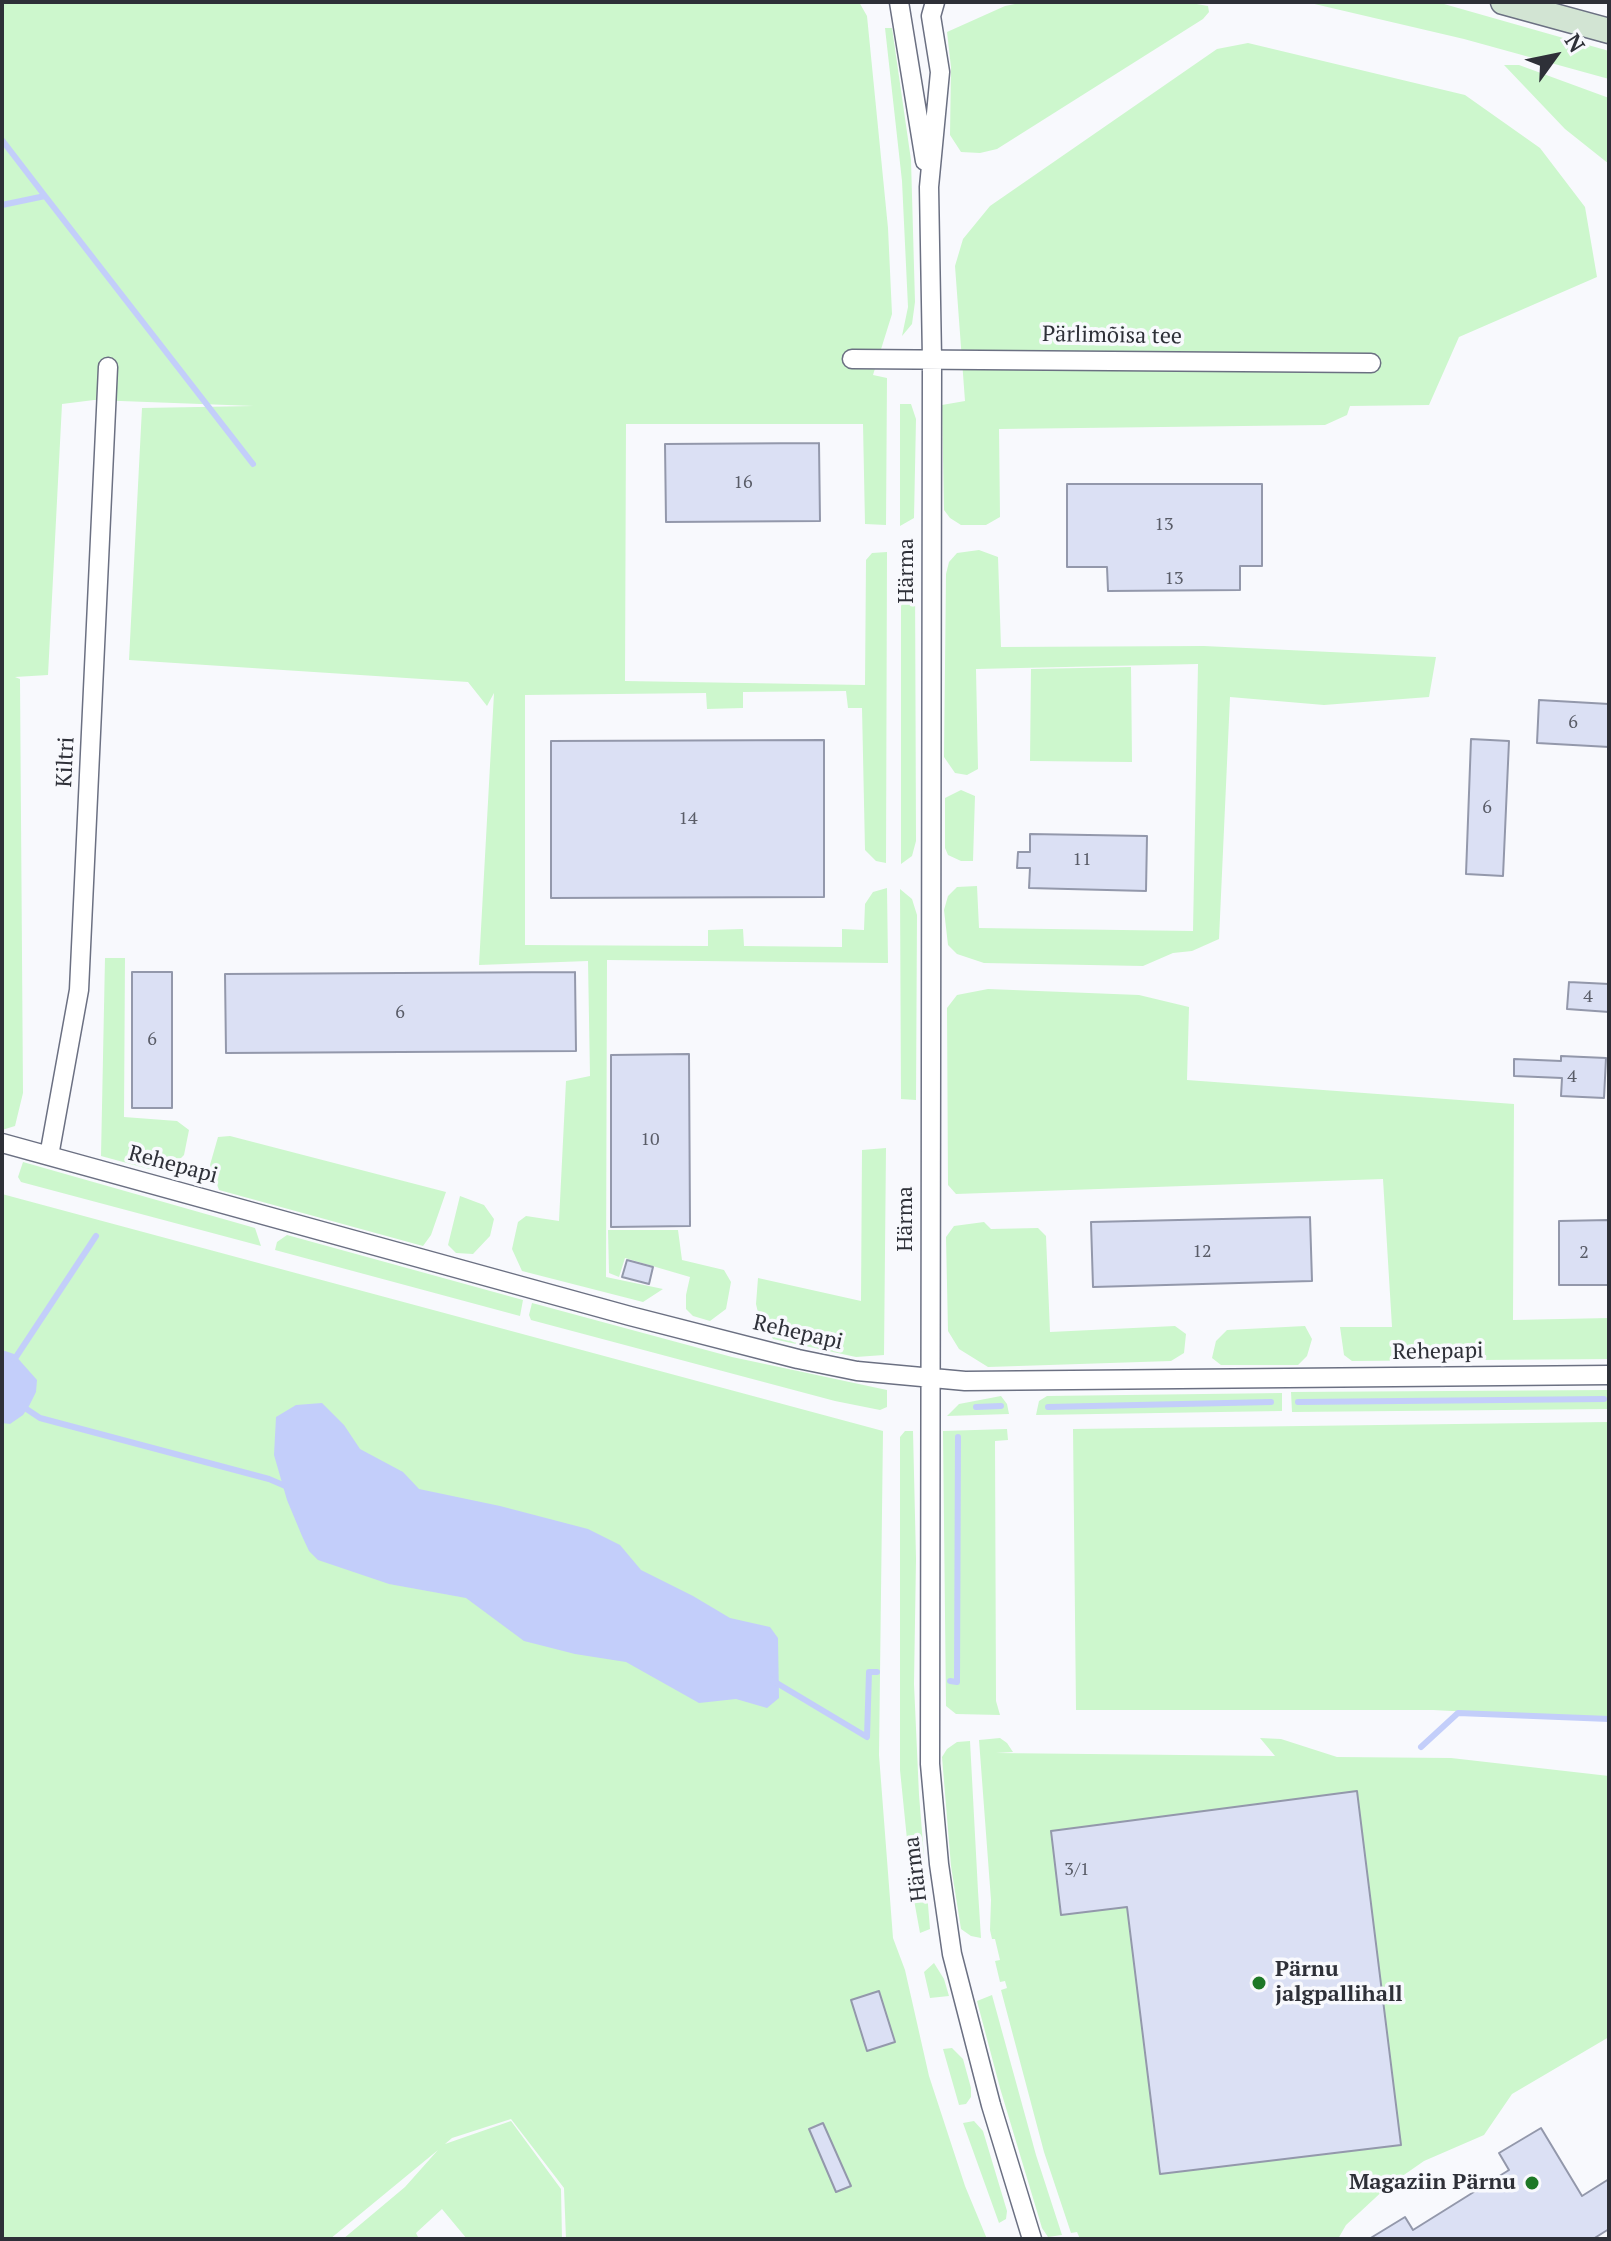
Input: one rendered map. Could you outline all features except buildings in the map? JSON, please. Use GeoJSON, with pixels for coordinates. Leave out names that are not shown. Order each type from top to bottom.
{"type":"FeatureCollection","features":[{"type":"Feature","properties":{"kind":"main road"},"geometry":{"type":"LineString","coordinates":[[1503,2],[1609,31]]}},
{"type":"Feature","properties":{"kind":"street","name":"Härma"},"geometry":{"type":"LineString","coordinates":[[899,2],[929,187]]}},
{"type":"Feature","properties":{"kind":"street","name":"Härma"},"geometry":{"type":"LineString","coordinates":[[935,2],[931,16],[940,72],[929,187],[932,359],[930,1764],[939,1864],[961,1998],[1032,2239]]}},
{"type":"Feature","properties":{"kind":"street","name":"Pärlimõisa tee"},"geometry":{"type":"LineString","coordinates":[[852,359],[1371,363]]}},
{"type":"Feature","properties":{"kind":"street","name":"Kiltri"},"geometry":{"type":"LineString","coordinates":[[49,1156],[79,990],[108,367]]}},
{"type":"Feature","properties":{"kind":"street","name":"Rehepapi"},"geometry":{"type":"LineString","coordinates":[[2,1143],[746,1346],[857,1371],[930,1379],[1609,1375]]}},
{"type":"Feature","properties":{"kind":"green space"},"geometry":{"type":"Polygon","coordinates":[[[2,2],[859,2],[867,16],[888,228],[892,314],[873,375],[887,378],[886,525],[865,524],[863,424],[626,424],[625,681],[865,685],[866,560],[872,553],[887,552],[886,863],[876,861],[865,850],[862,708],[848,708],[846,691],[743,692],[743,708],[707,709],[706,693],[525,695],[525,945],[708,946],[708,930],[743,929],[744,946],[842,947],[842,929],[864,930],[865,904],[873,892],[887,888],[888,963],[607,960],[606,1277],[663,1289],[643,1302],[522,1271],[512,1249],[518,1222],[526,1216],[559,1221],[566,1081],[590,1076],[588,961],[479,965],[494,693],[487,706],[468,682],[129,660],[142,408],[254,406],[94,400],[62,404],[48,675],[15,677],[20,679],[23,1093],[15,1126],[2,1130],[2,2]]]}},
{"type":"Feature","properties":{"kind":"green space"},"geometry":{"type":"Polygon","coordinates":[[[1025,2],[1185,2],[1208,6],[1209,12],[1203,19],[997,149],[980,153],[961,152],[950,135],[951,67],[947,32],[1005,6],[1025,2]]]}},
{"type":"Feature","properties":{"kind":"green space"},"geometry":{"type":"Polygon","coordinates":[[[1306,2],[1437,2],[1609,51],[1609,79],[1464,39],[1306,2]]]}},
{"type":"Feature","properties":{"kind":"green space"},"geometry":{"type":"Polygon","coordinates":[[[885,28],[892,28],[911,160],[915,302],[912,324],[902,336],[908,307],[902,181],[885,28]]]}},
{"type":"Feature","properties":{"kind":"green space"},"geometry":{"type":"Polygon","coordinates":[[[1248,43],[1465,95],[1540,148],[1585,207],[1597,277],[1459,337],[1429,405],[1350,406],[1347,415],[1325,425],[999,429],[1000,517],[986,525],[961,525],[944,510],[942,405],[965,401],[955,266],[963,239],[990,206],[1217,49],[1248,43]]]}},
{"type":"Feature","properties":{"kind":"green space"},"geometry":{"type":"Polygon","coordinates":[[[1504,65],[1519,65],[1609,98],[1609,164],[1565,129],[1504,65]]]}},
{"type":"Feature","properties":{"kind":"green space"},"geometry":{"type":"Polygon","coordinates":[[[900,404],[911,404],[916,419],[914,518],[900,526],[900,404]]]}},
{"type":"Feature","properties":{"kind":"green space"},"geometry":{"type":"Polygon","coordinates":[[[979,550],[998,557],[1001,647],[1204,646],[1436,657],[1429,697],[1324,705],[1230,697],[1219,939],[1143,966],[984,963],[957,954],[948,945],[944,910],[948,896],[957,887],[977,886],[979,928],[1193,931],[1198,664],[976,669],[978,769],[967,775],[955,773],[944,757],[946,574],[949,562],[957,553],[979,550]]]}},
{"type":"Feature","properties":{"kind":"green space"},"geometry":{"type":"Polygon","coordinates":[[[901,553],[915,576],[916,841],[912,856],[901,864],[901,553]]]}},
{"type":"Feature","properties":{"kind":"green space"},"geometry":{"type":"Polygon","coordinates":[[[1131,667],[1132,762],[1030,761],[1031,669],[1131,667]]]}},
{"type":"Feature","properties":{"kind":"green space"},"geometry":{"type":"Polygon","coordinates":[[[961,790],[975,796],[973,861],[961,861],[948,855],[945,848],[945,798],[961,790]]]}},
{"type":"Feature","properties":{"kind":"green space"},"geometry":{"type":"Polygon","coordinates":[[[900,889],[912,899],[917,915],[916,1100],[901,1099],[900,889]]]}},
{"type":"Feature","properties":{"kind":"green space"},"geometry":{"type":"Polygon","coordinates":[[[105,958],[125,958],[124,1117],[177,1121],[189,1130],[184,1155],[170,1169],[149,1169],[101,1156],[105,958]]]}},
{"type":"Feature","properties":{"kind":"green space"},"geometry":{"type":"Polygon","coordinates":[[[988,989],[1139,995],[1189,1007],[1187,1080],[1514,1104],[1513,1320],[1609,1318],[1609,1359],[1352,1361],[1344,1355],[1340,1327],[1392,1327],[1383,1179],[956,1194],[948,1185],[947,1008],[957,995],[988,989]]]}},
{"type":"Feature","properties":{"kind":"green space"},"geometry":{"type":"Polygon","coordinates":[[[230,1136],[446,1192],[431,1235],[423,1246],[219,1190],[210,1165],[218,1137],[230,1136]]]}},
{"type":"Feature","properties":{"kind":"green space"},"geometry":{"type":"Polygon","coordinates":[[[886,1148],[884,1355],[856,1357],[773,1339],[759,1317],[756,1304],[758,1278],[861,1301],[862,1150],[886,1148]]]}},
{"type":"Feature","properties":{"kind":"green space"},"geometry":{"type":"Polygon","coordinates":[[[23,1162],[255,1228],[261,1246],[21,1182],[18,1177],[23,1162]]]}},
{"type":"Feature","properties":{"kind":"green space"},"geometry":{"type":"Polygon","coordinates":[[[2,1194],[883,1431],[879,1755],[893,1938],[905,1970],[929,2076],[965,2186],[987,2239],[566,2239],[564,2188],[511,2119],[452,2138],[445,2144],[511,2121],[561,2189],[562,2239],[467,2239],[442,2209],[416,2233],[419,2239],[343,2239],[405,2187],[438,2150],[330,2239],[2,2239],[2,1194]]]}},
{"type":"Feature","properties":{"kind":"green space"},"geometry":{"type":"Polygon","coordinates":[[[460,1196],[484,1205],[494,1219],[490,1236],[473,1254],[456,1253],[448,1245],[460,1196]]]}},
{"type":"Feature","properties":{"kind":"green space"},"geometry":{"type":"Polygon","coordinates":[[[984,1222],[991,1229],[1038,1228],[1046,1236],[1050,1332],[1175,1326],[1186,1334],[1184,1353],[1171,1361],[988,1367],[959,1349],[948,1331],[946,1237],[954,1226],[984,1222]]]}},
{"type":"Feature","properties":{"kind":"green space"},"geometry":{"type":"Polygon","coordinates":[[[608,1230],[678,1230],[682,1260],[724,1270],[731,1282],[726,1309],[710,1321],[693,1316],[686,1309],[690,1277],[625,1258],[619,1277],[609,1273],[608,1230]]]}},
{"type":"Feature","properties":{"kind":"green space"},"geometry":{"type":"Polygon","coordinates":[[[287,1235],[523,1300],[520,1316],[275,1250],[277,1242],[287,1235]]]}},
{"type":"Feature","properties":{"kind":"green space"},"geometry":{"type":"Polygon","coordinates":[[[532,1303],[732,1357],[887,1390],[887,1407],[880,1410],[835,1401],[531,1320],[532,1303]]]}},
{"type":"Feature","properties":{"kind":"green space"},"geometry":{"type":"Polygon","coordinates":[[[1305,1326],[1312,1339],[1307,1356],[1298,1365],[1221,1365],[1212,1358],[1216,1341],[1227,1330],[1305,1326]]]}},
{"type":"Feature","properties":{"kind":"green space"},"geometry":{"type":"Polygon","coordinates":[[[1608,1390],[1609,1409],[1292,1412],[1291,1392],[1608,1390]]]}},
{"type":"Feature","properties":{"kind":"green space"},"geometry":{"type":"Polygon","coordinates":[[[1282,1393],[1282,1411],[1036,1415],[1039,1401],[1047,1396],[1282,1393]]]}},
{"type":"Feature","properties":{"kind":"green space"},"geometry":{"type":"Polygon","coordinates":[[[1001,1396],[1009,1414],[947,1416],[959,1404],[1001,1396]]]}},
{"type":"Feature","properties":{"kind":"green space"},"geometry":{"type":"Polygon","coordinates":[[[1609,1422],[1609,1719],[1433,1710],[1076,1710],[1073,1429],[1609,1422]]]}},
{"type":"Feature","properties":{"kind":"green space"},"geometry":{"type":"Polygon","coordinates":[[[1007,1429],[1008,1440],[995,1441],[996,1701],[1000,1715],[956,1714],[946,1706],[943,1431],[1007,1429]]]}},
{"type":"Feature","properties":{"kind":"green space"},"geometry":{"type":"Polygon","coordinates":[[[905,1431],[913,1431],[916,1559],[914,1684],[930,1929],[920,1933],[912,1889],[900,1770],[900,1437],[905,1431]]]}},
{"type":"Feature","properties":{"kind":"green space"},"geometry":{"type":"Polygon","coordinates":[[[1000,1738],[1013,1752],[996,1753],[1275,1756],[1260,1738],[1281,1739],[1337,1757],[1451,1758],[1609,1776],[1609,2037],[1512,2094],[1484,2135],[1424,2161],[1388,2186],[1346,2225],[1338,2239],[1080,2239],[1077,2232],[1071,2233],[1044,2152],[1001,1990],[1007,1988],[1005,1981],[1000,1982],[995,1961],[1000,1960],[990,1930],[991,1900],[979,1740],[1000,1738]]]}},
{"type":"Feature","properties":{"kind":"green space"},"geometry":{"type":"Polygon","coordinates":[[[970,1741],[981,1938],[961,1929],[951,1866],[942,1757],[957,1742],[970,1741]]]}},
{"type":"Feature","properties":{"kind":"green space"},"geometry":{"type":"Polygon","coordinates":[[[934,1963],[944,1979],[949,1996],[930,1998],[924,1972],[934,1963]]]}},
{"type":"Feature","properties":{"kind":"green space"},"geometry":{"type":"Polygon","coordinates":[[[992,1995],[1036,2155],[1062,2235],[1048,2237],[1042,2228],[1000,2088],[977,2001],[992,1995]]]}},
{"type":"Feature","properties":{"kind":"green space"},"geometry":{"type":"Polygon","coordinates":[[[952,2048],[963,2059],[971,2088],[971,2097],[966,2104],[959,2105],[943,2049],[952,2048]]]}},
{"type":"Feature","properties":{"kind":"green space"},"geometry":{"type":"Polygon","coordinates":[[[974,2121],[983,2131],[1007,2211],[1006,2219],[999,2223],[963,2123],[974,2121]]]}},
{"type":"Feature","properties":{"kind":"water"},"geometry":{"type":"Polygon","coordinates":[[[2,1350],[14,1354],[37,1380],[36,1392],[29,1406],[23,1415],[10,1424],[2,1423],[2,1350]]]}},
{"type":"Feature","properties":{"kind":"water"},"geometry":{"type":"Polygon","coordinates":[[[322,1403],[344,1425],[360,1449],[403,1472],[419,1489],[588,1529],[620,1545],[641,1570],[730,1618],[770,1627],[778,1638],[779,1698],[767,1708],[736,1699],[699,1703],[626,1662],[575,1654],[524,1641],[466,1598],[389,1584],[318,1560],[309,1551],[302,1536],[287,1500],[274,1455],[276,1417],[296,1405],[322,1403]]]}},
{"type":"Feature","properties":{"kind":"waterway"},"geometry":{"type":"LineString","coordinates":[[2,140],[45,196]]}},
{"type":"Feature","properties":{"kind":"waterway"},"geometry":{"type":"LineString","coordinates":[[2,205],[45,196],[253,464]]}},
{"type":"Feature","properties":{"kind":"waterway"},"geometry":{"type":"LineString","coordinates":[[14,1360],[96,1236]]}},
{"type":"Feature","properties":{"kind":"waterway"},"geometry":{"type":"LineString","coordinates":[[1298,1402],[1604,1399]]}},
{"type":"Feature","properties":{"kind":"waterway"},"geometry":{"type":"LineString","coordinates":[[1048,1407],[1271,1402]]}},
{"type":"Feature","properties":{"kind":"waterway"},"geometry":{"type":"LineString","coordinates":[[22,1406],[40,1418],[269,1479],[290,1488]]}},
{"type":"Feature","properties":{"kind":"waterway"},"geometry":{"type":"LineString","coordinates":[[976,1407],[1001,1406]]}},
{"type":"Feature","properties":{"kind":"waterway"},"geometry":{"type":"LineString","coordinates":[[950,1681],[957,1682],[958,1437]]}},
{"type":"Feature","properties":{"kind":"waterway"},"geometry":{"type":"LineString","coordinates":[[770,1679],[867,1737],[869,1672],[877,1672]]}},
{"type":"Feature","properties":{"kind":"waterway"},"geometry":{"type":"LineString","coordinates":[[1421,1747],[1458,1713],[1609,1719]]}},
{"type":"Feature","properties":{"kind":"place","name":"Pärnu jalgpallihall"},"geometry":{"type":"Point","coordinates":[1259,1983]}},
{"type":"Feature","properties":{"kind":"place","name":"Magaziin Pärnu"},"geometry":{"type":"Point","coordinates":[1532,2183]}}]}
